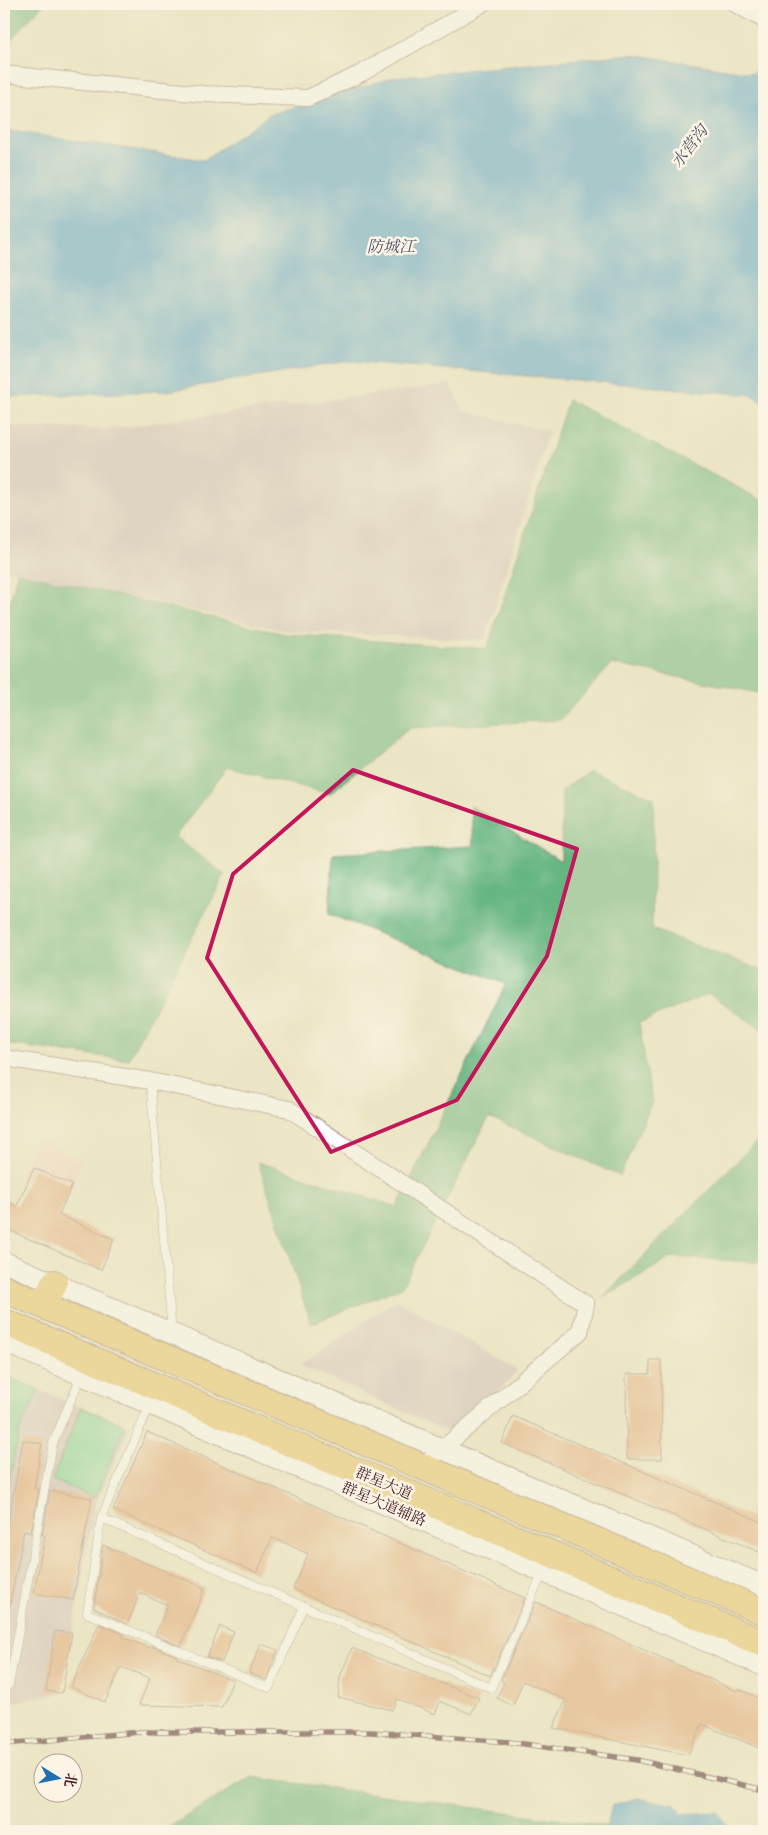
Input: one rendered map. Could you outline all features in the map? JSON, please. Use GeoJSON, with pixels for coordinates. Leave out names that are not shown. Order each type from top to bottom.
{"type":"FeatureCollection","features":[{"type":"Feature","properties":{"kind":"highway","name":"群星大道"},"geometry":{"type":"LineString","coordinates":[[4,1289],[49,1295],[167,1345],[422,1466],[764,1612]]}},
{"type":"Feature","properties":{"kind":"highway","name":"群星大道"},"geometry":{"type":"LineString","coordinates":[[4,1322],[84,1366],[547,1563],[764,1644]]}},
{"type":"Feature","properties":{"kind":"street"},"geometry":{"type":"LineString","coordinates":[[4,74],[203,94],[308,98],[362,73],[482,4]]}},
{"type":"Feature","properties":{"kind":"street"},"geometry":{"type":"LineString","coordinates":[[735,4],[764,20]]}},
{"type":"Feature","properties":{"kind":"street"},"geometry":{"type":"LineString","coordinates":[[4,1058],[150,1081],[289,1109],[586,1304],[580,1332],[422,1466]]}},
{"type":"Feature","properties":{"kind":"street"},"geometry":{"type":"LineString","coordinates":[[4,1262],[49,1295]]}},
{"type":"Feature","properties":{"kind":"street"},"geometry":{"type":"LineString","coordinates":[[4,1342],[84,1366]]}},
{"type":"Feature","properties":{"kind":"street"},"geometry":{"type":"LineString","coordinates":[[167,1345],[442,1448],[764,1586]]}},
{"type":"Feature","properties":{"kind":"street"},"geometry":{"type":"LineString","coordinates":[[547,1563],[764,1666]]}},
{"type":"Feature","properties":{"kind":"lane"},"geometry":{"type":"LineString","coordinates":[[150,1081],[167,1345]]}},
{"type":"Feature","properties":{"kind":"lane"},"geometry":{"type":"LineString","coordinates":[[9,1685],[53,1443],[84,1366]]}},
{"type":"Feature","properties":{"kind":"lane"},"geometry":{"type":"LineString","coordinates":[[154,1396],[100,1518],[86,1613],[269,1688],[304,1606]]}},
{"type":"Feature","properties":{"kind":"lane"},"geometry":{"type":"LineString","coordinates":[[100,1518],[491,1688],[547,1563]]}},
{"type":"Feature","properties":{"kind":"highlighted area"},"geometry":{"type":"Polygon","coordinates":[[[353,770],[577,849],[547,956],[457,1100],[331,1152],[207,958],[233,874],[353,770]]]}},
{"type":"Feature","properties":{"kind":"shaded area"},"geometry":{"type":"Polygon","coordinates":[[[450,384],[464,411],[549,431],[485,640],[288,631],[5,570],[4,576],[4,426],[107,429],[450,384]]]}},
{"type":"Feature","properties":{"kind":"shaded area"},"geometry":{"type":"Polygon","coordinates":[[[37,1136],[82,1162],[45,1246],[7,1229],[28,1182],[19,1178],[37,1136]]]}},
{"type":"Feature","properties":{"kind":"shaded area"},"geometry":{"type":"Polygon","coordinates":[[[396,1300],[518,1370],[457,1436],[300,1365],[396,1300]]]}},
{"type":"Feature","properties":{"kind":"shaded area"},"geometry":{"type":"Polygon","coordinates":[[[39,1390],[130,1427],[95,1505],[62,1693],[4,1704],[4,1508],[20,1428],[39,1390]]]}},
{"type":"Feature","properties":{"kind":"green space"},"geometry":{"type":"Polygon","coordinates":[[[4,4],[44,4],[4,47],[4,4]]]}},
{"type":"Feature","properties":{"kind":"green space"},"geometry":{"type":"Polygon","coordinates":[[[568,400],[764,501],[764,694],[612,664],[560,720],[410,728],[329,794],[227,767],[175,837],[225,875],[128,1060],[4,1044],[4,630],[17,572],[285,634],[487,649],[568,400]]]}},
{"type":"Feature","properties":{"kind":"green space"},"geometry":{"type":"Polygon","coordinates":[[[589,770],[654,798],[652,929],[764,971],[764,1031],[709,994],[639,1023],[652,1102],[620,1176],[489,1117],[402,1287],[311,1324],[258,1162],[397,1207],[506,984],[329,914],[333,854],[473,846],[471,806],[561,861],[562,791],[589,770]]]}},
{"type":"Feature","properties":{"kind":"green space"},"geometry":{"type":"Polygon","coordinates":[[[764,1134],[764,1263],[672,1257],[602,1298],[764,1134]]]}},
{"type":"Feature","properties":{"kind":"green space"},"geometry":{"type":"Polygon","coordinates":[[[4,1375],[39,1390],[20,1428],[5,1499],[4,1499],[4,1375]]]}},
{"type":"Feature","properties":{"kind":"green space"},"geometry":{"type":"Polygon","coordinates":[[[81,1407],[125,1425],[95,1498],[52,1480],[81,1407]]]}},
{"type":"Feature","properties":{"kind":"green space"},"geometry":{"type":"Polygon","coordinates":[[[251,1777],[644,1831],[162,1831],[251,1777]]]}},
{"type":"Feature","properties":{"kind":"water","name":"防城江"},"geometry":{"type":"Polygon","coordinates":[[[632,54],[764,75],[764,404],[752,395],[349,361],[168,391],[4,397],[4,130],[204,160],[270,114],[395,77],[632,54]]]}},
{"type":"Feature","properties":{"kind":"water"},"geometry":{"type":"Polygon","coordinates":[[[638,1798],[675,1805],[682,1814],[717,1812],[733,1831],[606,1831],[612,1805],[638,1798]]]}},
{"type":"Feature","properties":{"kind":"building"},"geometry":{"type":"Polygon","coordinates":[[[34,1168],[72,1185],[59,1215],[114,1239],[101,1270],[4,1228],[4,1199],[17,1206],[34,1168]]]}},
{"type":"Feature","properties":{"kind":"building"},"geometry":{"type":"Polygon","coordinates":[[[650,1360],[661,1360],[662,1459],[627,1459],[626,1374],[650,1374],[650,1360]]]}},
{"type":"Feature","properties":{"kind":"building"},"geometry":{"type":"Polygon","coordinates":[[[513,1416],[764,1523],[764,1554],[502,1443],[513,1416]]]}},
{"type":"Feature","properties":{"kind":"building"},"geometry":{"type":"Polygon","coordinates":[[[147,1432],[525,1598],[490,1676],[293,1589],[308,1554],[283,1542],[272,1538],[257,1573],[113,1510],[147,1432]]]}},
{"type":"Feature","properties":{"kind":"building"},"geometry":{"type":"Polygon","coordinates":[[[23,1440],[42,1444],[34,1488],[39,1489],[31,1533],[24,1531],[9,1609],[4,1609],[4,1534],[6,1535],[23,1440]]]}},
{"type":"Feature","properties":{"kind":"building"},"geometry":{"type":"Polygon","coordinates":[[[50,1491],[92,1498],[73,1600],[34,1593],[45,1535],[42,1535],[50,1491]]]}},
{"type":"Feature","properties":{"kind":"building"},"geometry":{"type":"Polygon","coordinates":[[[103,1545],[205,1588],[181,1646],[155,1635],[168,1605],[140,1593],[127,1624],[94,1608],[103,1545]]]}},
{"type":"Feature","properties":{"kind":"building"},"geometry":{"type":"Polygon","coordinates":[[[536,1602],[737,1691],[738,1689],[764,1700],[764,1750],[702,1724],[688,1755],[553,1728],[566,1700],[523,1681],[513,1706],[497,1698],[504,1682],[501,1680],[536,1602]]]}},
{"type":"Feature","properties":{"kind":"building"},"geometry":{"type":"Polygon","coordinates":[[[99,1624],[123,1634],[122,1637],[177,1656],[176,1658],[233,1680],[222,1707],[139,1705],[150,1678],[121,1667],[105,1702],[71,1687],[99,1624]]]}},
{"type":"Feature","properties":{"kind":"building"},"geometry":{"type":"Polygon","coordinates":[[[220,1626],[234,1632],[222,1662],[207,1657],[220,1626]]]}},
{"type":"Feature","properties":{"kind":"building"},"geometry":{"type":"Polygon","coordinates":[[[55,1631],[72,1633],[62,1693],[46,1691],[55,1631]]]}},
{"type":"Feature","properties":{"kind":"building"},"geometry":{"type":"Polygon","coordinates":[[[261,1644],[278,1650],[266,1680],[249,1673],[261,1644]]]}},
{"type":"Feature","properties":{"kind":"building"},"geometry":{"type":"Polygon","coordinates":[[[352,1648],[479,1698],[471,1714],[440,1701],[435,1714],[397,1699],[392,1710],[338,1697],[340,1677],[352,1648]]]}},
{"type":"Feature","properties":{"kind":"waterway","name":"水营沟"},"geometry":{"type":"LineString","coordinates":[[754,76],[764,56]]}},
{"type":"Feature","properties":{"kind":"railway"},"geometry":{"type":"LineString","coordinates":[[4,1744],[140,1732],[371,1732],[510,1742],[637,1760],[764,1790]]}}]}
